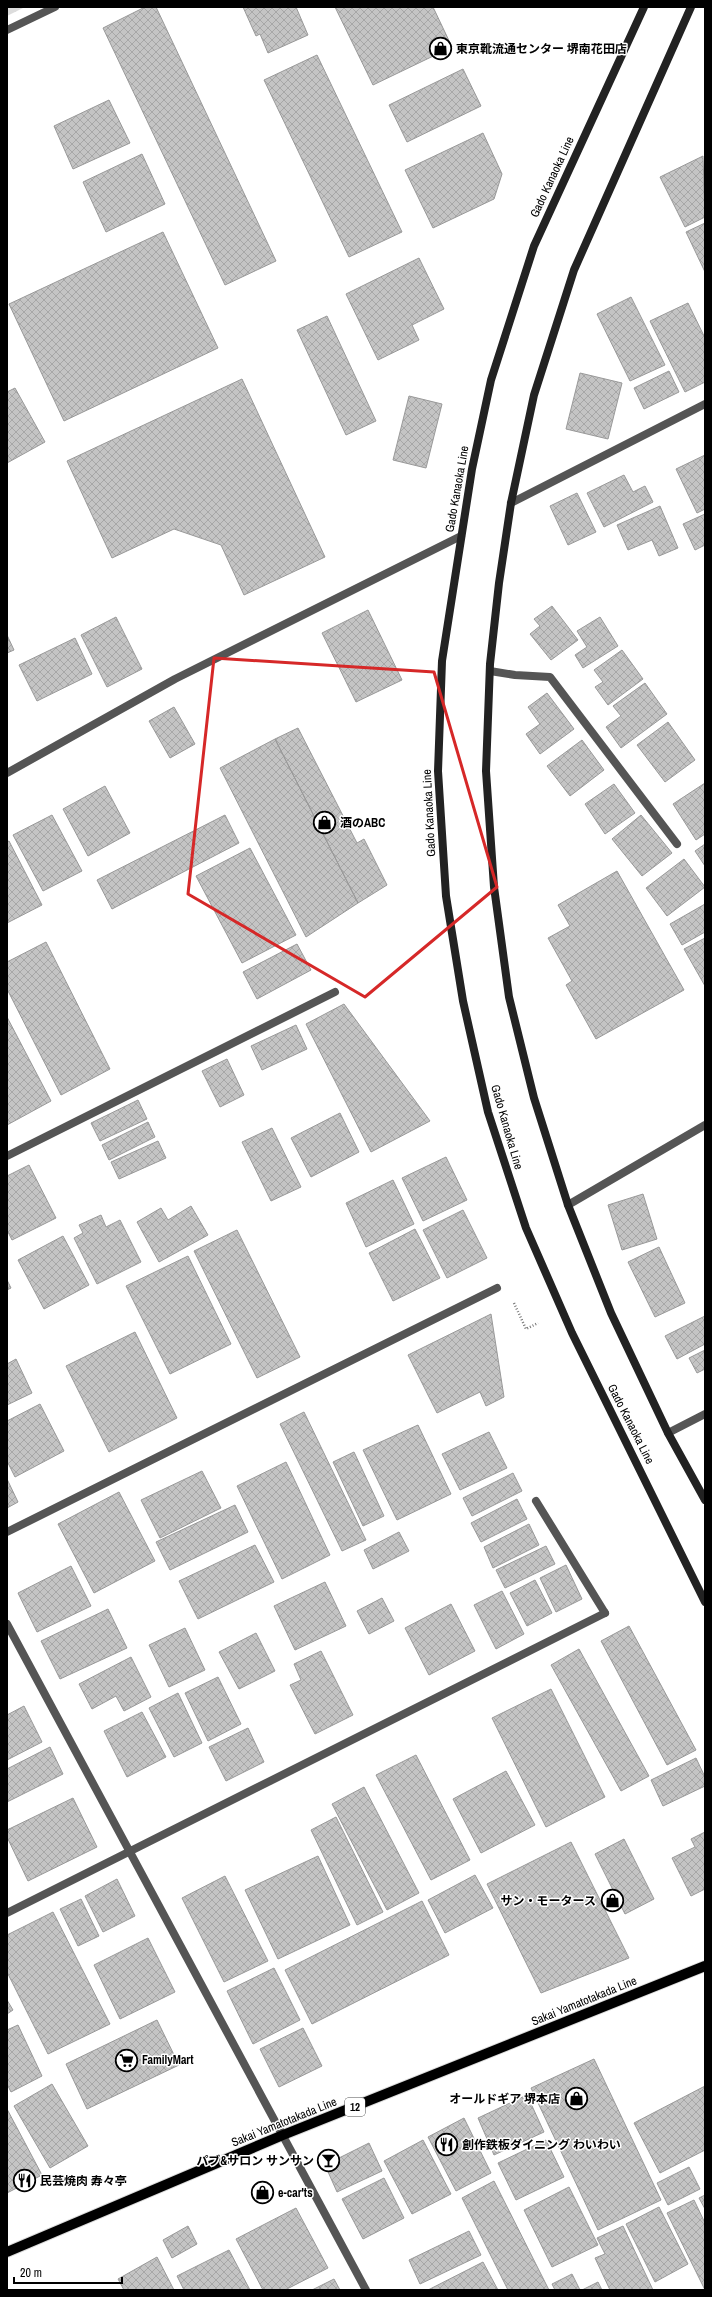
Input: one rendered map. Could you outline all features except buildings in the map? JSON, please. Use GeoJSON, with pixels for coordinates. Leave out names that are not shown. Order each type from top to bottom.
{"type":"FeatureCollection","features":[{"type":"Feature","properties":{"kind":"main road","name":"Gado Kanaoka Line"},"geometry":{"type":"LineString","coordinates":[[644,7],[534,246],[491,380],[472,468],[442,661],[438,771],[446,896],[463,1001],[486,1105],[529,1235],[572,1333],[705,1602]]}},
{"type":"Feature","properties":{"kind":"main road"},"geometry":{"type":"LineString","coordinates":[[691,7],[574,270],[534,395],[511,503],[499,583],[490,671],[486,771],[494,887],[509,997],[534,1098],[568,1205],[611,1313],[668,1433],[705,1500]]}},
{"type":"Feature","properties":{"kind":"main road","name":"Sakai Yamatotakada Line"},"geometry":{"type":"LineString","coordinates":[[7,2252],[284,2135],[705,1966]]}},
{"type":"Feature","properties":{"kind":"street"},"geometry":{"type":"LineString","coordinates":[[7,30],[55,7]]}},
{"type":"Feature","properties":{"kind":"street"},"geometry":{"type":"LineString","coordinates":[[511,503],[705,404]]}},
{"type":"Feature","properties":{"kind":"street"},"geometry":{"type":"LineString","coordinates":[[7,773],[175,679],[461,536]]}},
{"type":"Feature","properties":{"kind":"street"},"geometry":{"type":"LineString","coordinates":[[490,671],[515,675],[550,677],[677,844]]}},
{"type":"Feature","properties":{"kind":"street"},"geometry":{"type":"LineString","coordinates":[[7,1156],[335,992]]}},
{"type":"Feature","properties":{"kind":"street"},"geometry":{"type":"LineString","coordinates":[[568,1205],[705,1125]]}},
{"type":"Feature","properties":{"kind":"street"},"geometry":{"type":"LineString","coordinates":[[7,1532],[497,1288]]}},
{"type":"Feature","properties":{"kind":"street"},"geometry":{"type":"LineString","coordinates":[[668,1433],[705,1414]]}},
{"type":"Feature","properties":{"kind":"street"},"geometry":{"type":"LineString","coordinates":[[7,1913],[605,1613],[536,1502]]}},
{"type":"Feature","properties":{"kind":"street"},"geometry":{"type":"LineString","coordinates":[[7,1624],[128,1852],[284,2135],[366,2290]]}},
{"type":"Feature","properties":{"kind":"path"},"geometry":{"type":"LineString","coordinates":[[497,1288],[509,1292],[526,1329],[538,1323]]}},
{"type":"Feature","properties":{"kind":"highlighted area"},"geometry":{"type":"Polygon","coordinates":[[[214,658],[434,672],[497,887],[365,997],[188,894],[214,658]]]}},
{"type":"Feature","properties":{"kind":"green space"},"geometry":{"type":"Polygon","coordinates":[[[7,7],[25,7],[7,16],[7,7]]]}},
{"type":"Feature","properties":{"kind":"place","name":"東京靴流通センター 堺南花田店"},"geometry":{"type":"Point","coordinates":[440,49]}},
{"type":"Feature","properties":{"kind":"place","name":"酒のABC"},"geometry":{"type":"Point","coordinates":[324,823]}},
{"type":"Feature","properties":{"kind":"place","name":"サン・モータース"},"geometry":{"type":"Point","coordinates":[612,1901]}},
{"type":"Feature","properties":{"kind":"place","name":"FamilyMart"},"geometry":{"type":"Point","coordinates":[126,2060]}},
{"type":"Feature","properties":{"kind":"place","name":"オールドギア 堺本店"},"geometry":{"type":"Point","coordinates":[576,2099]}},
{"type":"Feature","properties":{"kind":"place","name":"創作鉄板ダイニング わいわい"},"geometry":{"type":"Point","coordinates":[446,2145]}},
{"type":"Feature","properties":{"kind":"place","name":"パブ&サロン サンサン"},"geometry":{"type":"Point","coordinates":[329,2161]}},
{"type":"Feature","properties":{"kind":"place","name":"民芸焼肉 寿々亭"},"geometry":{"type":"Point","coordinates":[24,2181]}},
{"type":"Feature","properties":{"kind":"place","name":"e-car'ts"},"geometry":{"type":"Point","coordinates":[263,2193]}}]}
